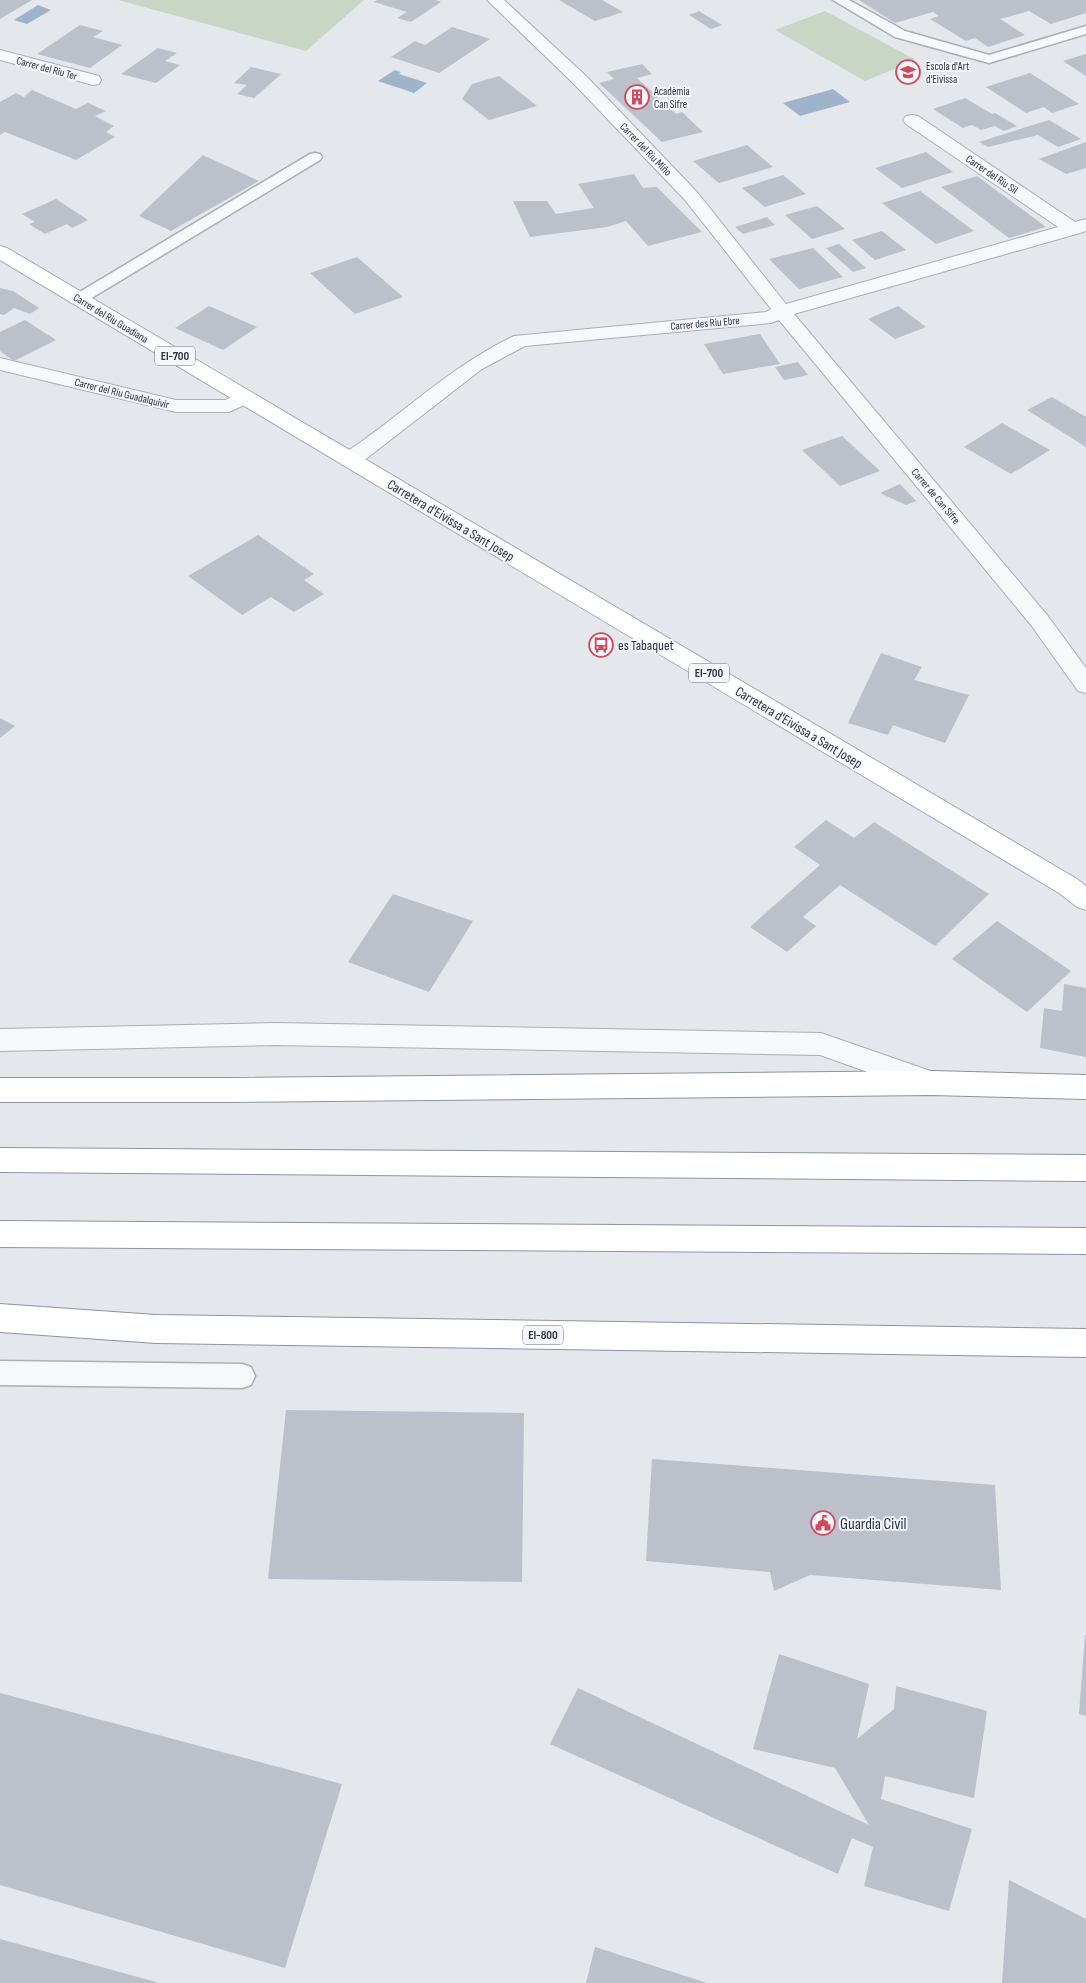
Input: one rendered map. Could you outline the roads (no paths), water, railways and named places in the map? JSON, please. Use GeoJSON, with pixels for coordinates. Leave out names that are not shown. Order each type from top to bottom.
{"type":"FeatureCollection","features":[{"type":"Feature","properties":{"kind":"main road","name":"Carrer del Riu Guadiana"},"geometry":{"type":"LineString","coordinates":[[0,252],[350,460]]}},
{"type":"Feature","properties":{"kind":"main road","name":"Carretera d'Eivissa a Sant Josep"},"geometry":{"type":"LineString","coordinates":[[350,460],[1080,893]]}},
{"type":"Feature","properties":{"kind":"main road"},"geometry":{"type":"LineString","coordinates":[[0,1090],[226,1090],[932,1083],[1086,1088]]}},
{"type":"Feature","properties":{"kind":"main road"},"geometry":{"type":"LineString","coordinates":[[0,1160],[1086,1168]]}},
{"type":"Feature","properties":{"kind":"main road"},"geometry":{"type":"LineString","coordinates":[[0,1234],[1086,1241]]}},
{"type":"Feature","properties":{"kind":"main road","name":"EI-800"},"geometry":{"type":"LineString","coordinates":[[0,1318],[156,1329],[1086,1343]]}},
{"type":"Feature","properties":{"kind":"street","name":"Carrer del Riu Miño"},"geometry":{"type":"LineString","coordinates":[[495,0],[580,80],[691,196],[782,311]]}},
{"type":"Feature","properties":{"kind":"street","name":"Carrer del Riu Ter"},"geometry":{"type":"LineString","coordinates":[[0,55],[94,80]]}},
{"type":"Feature","properties":{"kind":"street","name":"Carrer del Riu Sil"},"geometry":{"type":"LineString","coordinates":[[912,120],[1079,227]]}},
{"type":"Feature","properties":{"kind":"street","name":"Carrer des Riu Ebre"},"geometry":{"type":"LineString","coordinates":[[350,460],[371,447],[453,379],[496,350],[521,340],[771,317],[782,311],[1079,227]]}},
{"type":"Feature","properties":{"kind":"street","name":"Carrer de Can Sifre"},"geometry":{"type":"LineString","coordinates":[[782,311],[1039,620],[1086,685]]}},
{"type":"Feature","properties":{"kind":"street","name":"Carrer del Riu Guadalquivir"},"geometry":{"type":"LineString","coordinates":[[0,364],[176,406],[229,406],[244,398]]}},
{"type":"Feature","properties":{"kind":"street"},"geometry":{"type":"LineString","coordinates":[[0,1040],[274,1034],[821,1044],[932,1083]]}},
{"type":"Feature","properties":{"kind":"lane"},"geometry":{"type":"LineString","coordinates":[[839,0],[900,34],[989,58],[1086,30]]}},
{"type":"Feature","properties":{"kind":"lane"},"geometry":{"type":"LineString","coordinates":[[79,299],[315,157]]}},
{"type":"Feature","properties":{"kind":"lane"},"geometry":{"type":"LineString","coordinates":[[0,1373],[242,1376]]}},
{"type":"Feature","properties":{"kind":"water"},"geometry":{"type":"Polygon","coordinates":[[[38,5],[51,10],[27,24],[14,20],[38,5]]]}},
{"type":"Feature","properties":{"kind":"water"},"geometry":{"type":"Polygon","coordinates":[[[395,70],[401,72],[399,74],[427,83],[414,93],[378,81],[395,70]]]}},
{"type":"Feature","properties":{"kind":"water"},"geometry":{"type":"Polygon","coordinates":[[[833,89],[850,102],[800,116],[783,103],[833,89]]]}},
{"type":"Feature","properties":{"kind":"place","name":"Escola d'Art d'Eivissa"},"geometry":{"type":"Point","coordinates":[908,72]}},
{"type":"Feature","properties":{"kind":"place","name":"Acadèmia Can Sifre"},"geometry":{"type":"Point","coordinates":[637,97]}},
{"type":"Feature","properties":{"kind":"place","name":"es Tabaquet"},"geometry":{"type":"Point","coordinates":[601,645]}},
{"type":"Feature","properties":{"kind":"place","name":"Guardia Civil"},"geometry":{"type":"Point","coordinates":[823,1523]}}]}
